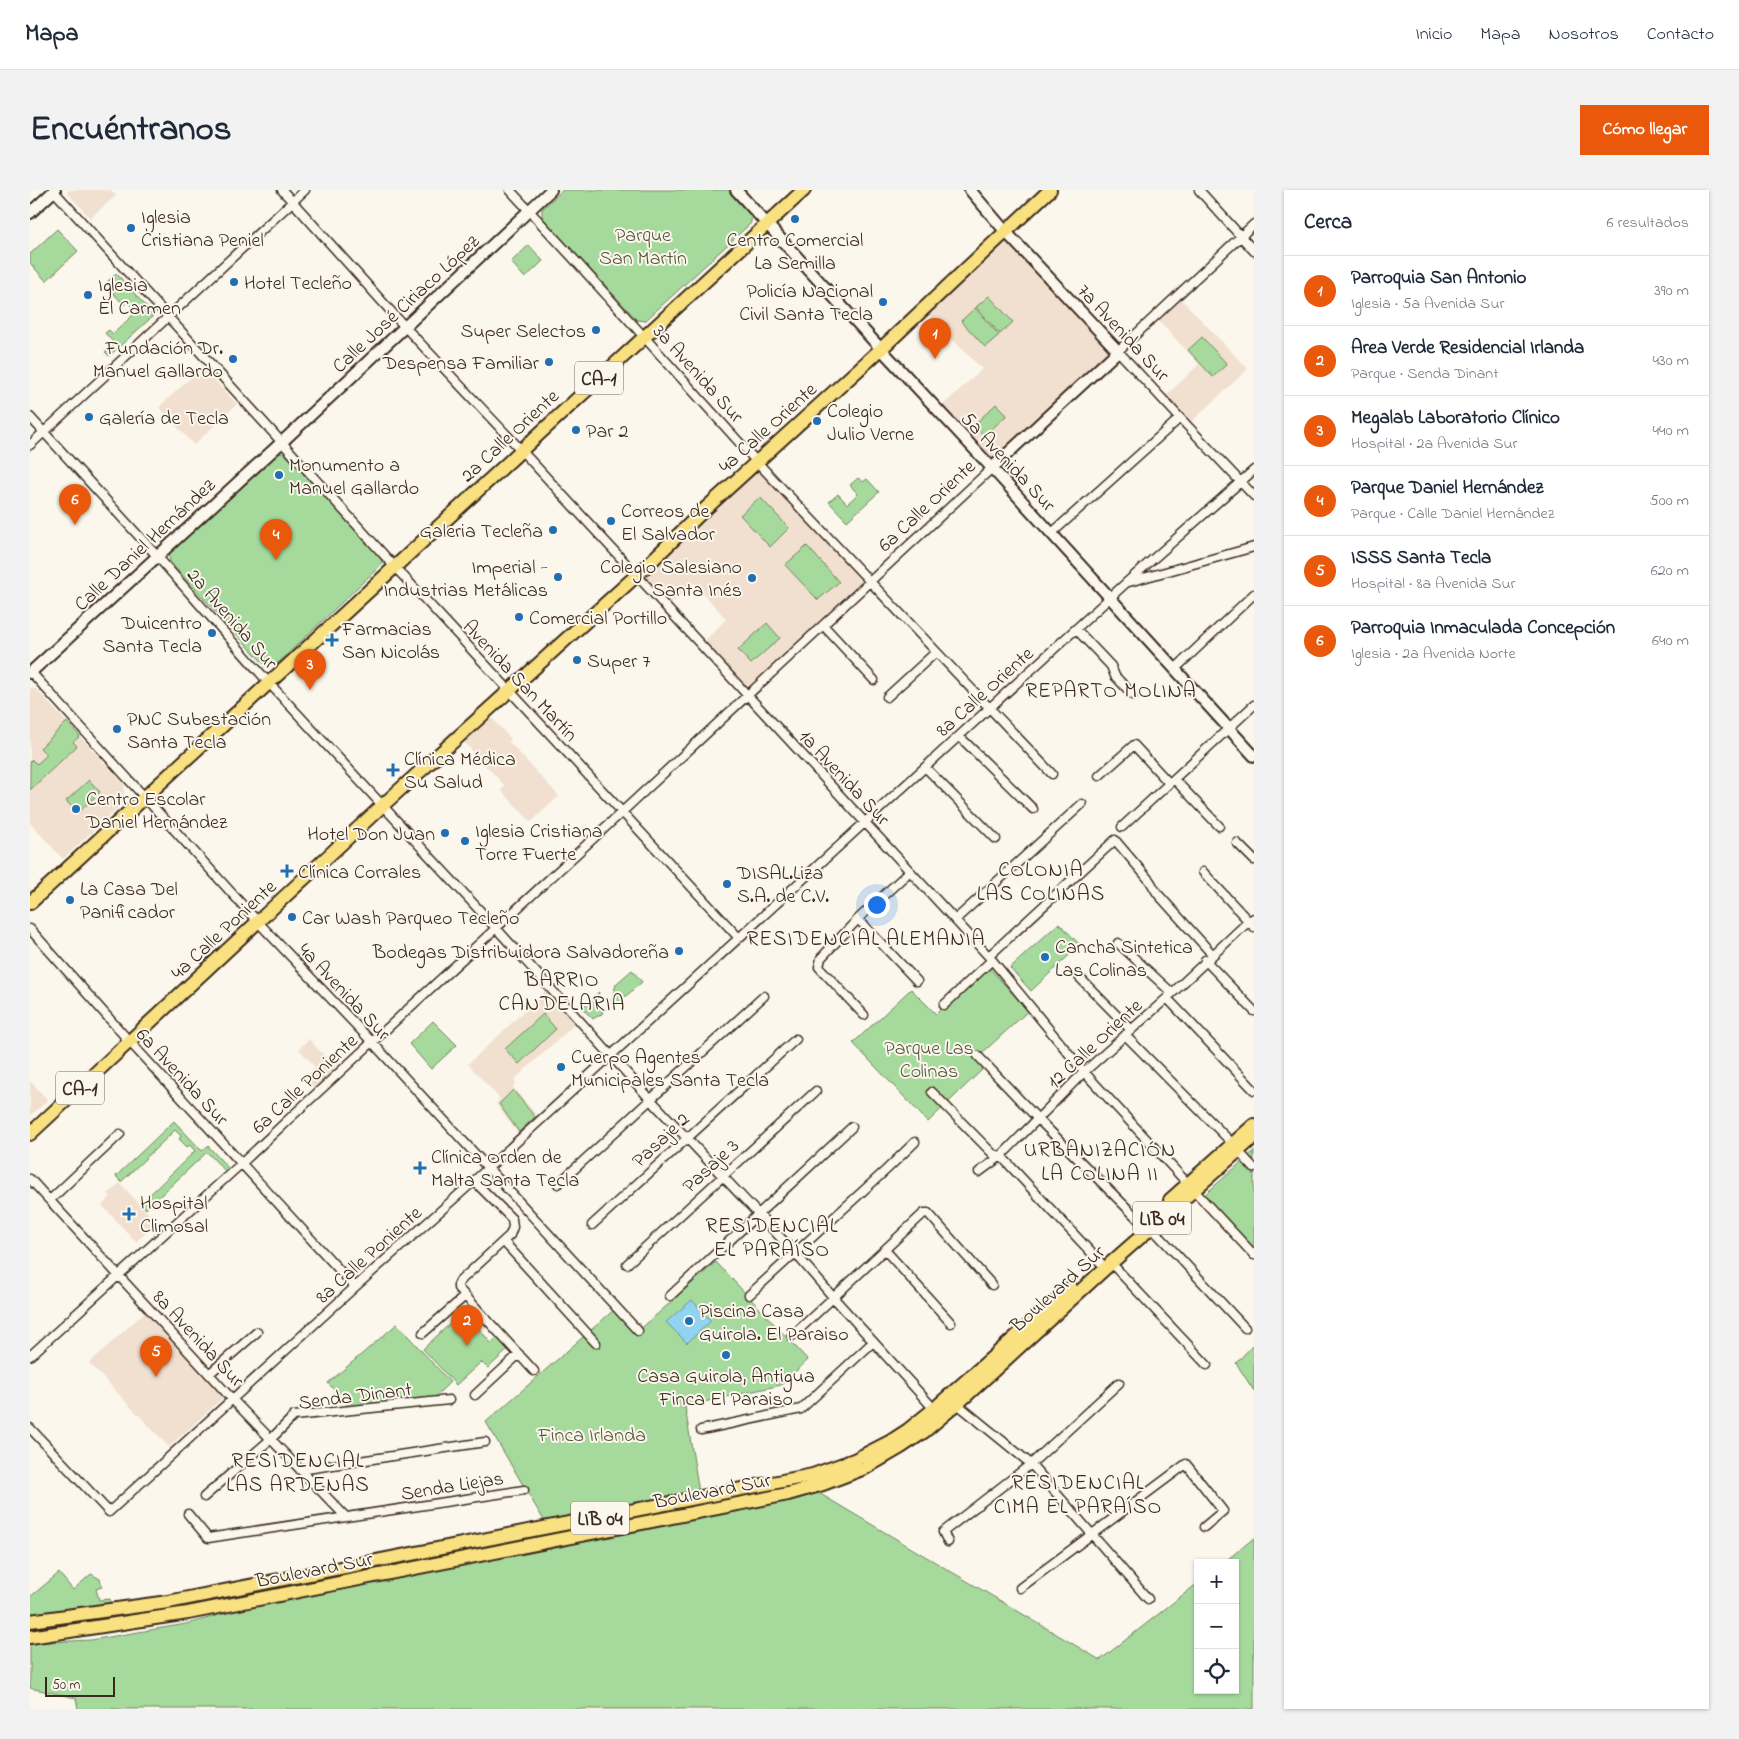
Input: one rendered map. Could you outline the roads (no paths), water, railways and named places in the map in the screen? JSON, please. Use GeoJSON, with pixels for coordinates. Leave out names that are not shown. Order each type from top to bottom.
{"type":"FeatureCollection","features":[{"type":"Feature","properties":{"kind":"main road","name":"2a Calle Oriente"},"geometry":{"type":"LineString","coordinates":[[394,566],[804,190]]}},
{"type":"Feature","properties":{"kind":"main road","name":"4a Calle Oriente"},"geometry":{"type":"LineString","coordinates":[[509,691],[881,349],[1005,230],[1050,190]]}},
{"type":"Feature","properties":{"kind":"main road","name":"CA-1"},"geometry":{"type":"LineString","coordinates":[[30,903],[394,566]]}},
{"type":"Feature","properties":{"kind":"main road","name":"4a Calle Poniente"},"geometry":{"type":"LineString","coordinates":[[30,1134],[383,805],[509,691]]}},
{"type":"Feature","properties":{"kind":"main road","name":"Boulevard Sur"},"geometry":{"type":"LineString","coordinates":[[30,1637],[188,1613],[802,1491],[845,1476],[882,1459],[924,1431],[953,1400],[1235,1147],[1254,1125]]}},
{"type":"Feature","properties":{"kind":"main road","name":"Boulevard Sur"},"geometry":{"type":"LineString","coordinates":[[1235,1147],[1254,1137]]}},
{"type":"Feature","properties":{"kind":"main road","name":"Boulevard Sur"},"geometry":{"type":"LineString","coordinates":[[30,1621],[168,1602],[796,1480],[839,1467],[870,1453],[908,1430],[934,1409],[953,1400]]}},
{"type":"Feature","properties":{"kind":"street"},"geometry":{"type":"LineString","coordinates":[[30,213],[54,190]]}},
{"type":"Feature","properties":{"kind":"street","name":"Avenida San Martín"},"geometry":{"type":"LineString","coordinates":[[54,190],[394,566],[739,938]]}},
{"type":"Feature","properties":{"kind":"street","name":"1a Avenida Sur"},"geometry":{"type":"LineString","coordinates":[[282,190],[405,327],[990,958],[1084,1072],[1254,1255]]}},
{"type":"Feature","properties":{"kind":"street"},"geometry":{"type":"LineString","coordinates":[[30,445],[305,190]]}},
{"type":"Feature","properties":{"kind":"street","name":"3a Avenida Sur"},"geometry":{"type":"LineString","coordinates":[[510,190],[757,462],[1052,774]]}},
{"type":"Feature","properties":{"kind":"street","name":"Calle José Ciriaco López"},"geometry":{"type":"LineString","coordinates":[[282,442],[551,190]]}},
{"type":"Feature","properties":{"kind":"street","name":"5a Avenida Sur"},"geometry":{"type":"LineString","coordinates":[[736,190],[1052,533],[1254,756]]}},
{"type":"Feature","properties":{"kind":"street","name":"7a Avenida Sur"},"geometry":{"type":"LineString","coordinates":[[970,190],[1005,230],[1254,496]]}},
{"type":"Feature","properties":{"kind":"street"},"geometry":{"type":"LineString","coordinates":[[1199,190],[1254,251]]}},
{"type":"Feature","properties":{"kind":"street","name":"6a Calle Oriente"},"geometry":{"type":"LineString","coordinates":[[622,812],[1254,224]]}},
{"type":"Feature","properties":{"kind":"street","name":"2a Avenida Sur"},"geometry":{"type":"LineString","coordinates":[[30,417],[157,556],[269,683],[496,928],[651,1100],[795,1252],[934,1409]]}},
{"type":"Feature","properties":{"kind":"street"},"geometry":{"type":"LineString","coordinates":[[1052,533],[1180,418]]}},
{"type":"Feature","properties":{"kind":"street","name":"Calle Daniel Hernández"},"geometry":{"type":"LineString","coordinates":[[30,672],[282,442]]}},
{"type":"Feature","properties":{"kind":"street","name":"8a Calle Oriente"},"geometry":{"type":"LineString","coordinates":[[739,938],[1127,582],[1254,470]]}},
{"type":"Feature","properties":{"kind":"street"},"geometry":{"type":"LineString","coordinates":[[1127,582],[1254,547]]}},
{"type":"Feature","properties":{"kind":"street"},"geometry":{"type":"LineString","coordinates":[[1175,669],[1254,594]]}},
{"type":"Feature","properties":{"kind":"street"},"geometry":{"type":"LineString","coordinates":[[823,625],[874,680]]}},
{"type":"Feature","properties":{"kind":"street"},"geometry":{"type":"LineString","coordinates":[[1076,629],[1111,666],[1115,676],[1133,695]]}},
{"type":"Feature","properties":{"kind":"street"},"geometry":{"type":"LineString","coordinates":[[887,697],[936,652]]}},
{"type":"Feature","properties":{"kind":"street","name":"4a Avenida Sur"},"geometry":{"type":"LineString","coordinates":[[30,672],[258,922],[372,1042],[638,1331]]}},
{"type":"Feature","properties":{"kind":"street"},"geometry":{"type":"LineString","coordinates":[[1122,827],[1254,705]]}},
{"type":"Feature","properties":{"kind":"street"},"geometry":{"type":"LineString","coordinates":[[959,736],[1033,809]]}},
{"type":"Feature","properties":{"kind":"street"},"geometry":{"type":"LineString","coordinates":[[1099,776],[1134,744],[1219,826]]}},
{"type":"Feature","properties":{"kind":"street"},"geometry":{"type":"LineString","coordinates":[[925,767],[996,839]]}},
{"type":"Feature","properties":{"kind":"street"},"geometry":{"type":"LineString","coordinates":[[955,920],[1082,804]]}},
{"type":"Feature","properties":{"kind":"street","name":"6a Calle Poniente"},"geometry":{"type":"LineString","coordinates":[[30,1356],[622,812]]}},
{"type":"Feature","properties":{"kind":"street"},"geometry":{"type":"LineString","coordinates":[[944,1005],[990,958],[1115,840],[1157,892],[1212,954]]}},
{"type":"Feature","properties":{"kind":"street"},"geometry":{"type":"LineString","coordinates":[[1237,843],[1254,860]]}},
{"type":"Feature","properties":{"kind":"street"},"geometry":{"type":"LineString","coordinates":[[864,1015],[819,967],[821,958],[858,919],[910,871]]}},
{"type":"Feature","properties":{"kind":"street"},"geometry":{"type":"LineString","coordinates":[[1203,872],[1252,922]]}},
{"type":"Feature","properties":{"kind":"street"},"geometry":{"type":"LineString","coordinates":[[858,919],[917,981]]}},
{"type":"Feature","properties":{"kind":"street","name":"12 Calle Oriente"},"geometry":{"type":"LineString","coordinates":[[979,1172],[1001,1156],[1084,1072],[1170,995],[1212,954],[1252,922]]}},
{"type":"Feature","properties":{"kind":"street","name":"6a Avenida Sur"},"geometry":{"type":"LineString","coordinates":[[30,929],[129,1042],[355,1287]]}},
{"type":"Feature","properties":{"kind":"street","name":"8a Calle Poniente"},"geometry":{"type":"LineString","coordinates":[[30,1428],[108,1512],[355,1287],[488,1169],[739,938]]}},
{"type":"Feature","properties":{"kind":"street"},"geometry":{"type":"LineString","coordinates":[[1118,943],[1170,995],[1254,1090]]}},
{"type":"Feature","properties":{"kind":"street"},"geometry":{"type":"LineString","coordinates":[[1206,960],[1254,1011]]}},
{"type":"Feature","properties":{"kind":"street"},"geometry":{"type":"LineString","coordinates":[[1079,977],[1254,1168]]}},
{"type":"Feature","properties":{"kind":"street"},"geometry":{"type":"LineString","coordinates":[[558,1184],[764,996]]}},
{"type":"Feature","properties":{"kind":"street","name":"Pasaje 2"},"geometry":{"type":"LineString","coordinates":[[592,1224],[796,1039]]}},
{"type":"Feature","properties":{"kind":"street"},"geometry":{"type":"LineString","coordinates":[[978,1056],[1038,1119],[1147,1226],[1245,1328]]}},
{"type":"Feature","properties":{"kind":"street","name":"Pasaje 3"},"geometry":{"type":"LineString","coordinates":[[627,1264],[816,1091]]}},
{"type":"Feature","properties":{"kind":"street"},"geometry":{"type":"LineString","coordinates":[[932,1092],[993,1154],[1001,1156],[1207,1365]]}},
{"type":"Feature","properties":{"kind":"street"},"geometry":{"type":"LineString","coordinates":[[670,1296],[852,1127]]}},
{"type":"Feature","properties":{"kind":"street"},"geometry":{"type":"LineString","coordinates":[[50,1200],[120,1134]]}},
{"type":"Feature","properties":{"kind":"street"},"geometry":{"type":"LineString","coordinates":[[749,1295],[915,1142]]}},
{"type":"Feature","properties":{"kind":"street","name":"8a Avenida Sur"},"geometry":{"type":"LineString","coordinates":[[30,1179],[232,1399],[346,1517]]}},
{"type":"Feature","properties":{"kind":"street"},"geometry":{"type":"LineString","coordinates":[[474,1181],[512,1219],[513,1232],[460,1282],[458,1288],[534,1370]]}},
{"type":"Feature","properties":{"kind":"street"},"geometry":{"type":"LineString","coordinates":[[792,1336],[926,1212],[992,1285]]}},
{"type":"Feature","properties":{"kind":"street"},"geometry":{"type":"LineString","coordinates":[[504,1242],[596,1343]]}},
{"type":"Feature","properties":{"kind":"street"},"geometry":{"type":"LineString","coordinates":[[885,1250],[951,1323]]}},
{"type":"Feature","properties":{"kind":"street"},"geometry":{"type":"LineString","coordinates":[[424,1334],[465,1296]]}},
{"type":"Feature","properties":{"kind":"street"},"geometry":{"type":"LineString","coordinates":[[209,1374],[257,1332]]}},
{"type":"Feature","properties":{"kind":"street"},"geometry":{"type":"LineString","coordinates":[[701,1430],[801,1409],[873,1342]]}},
{"type":"Feature","properties":{"kind":"street"},"geometry":{"type":"LineString","coordinates":[[475,1395],[519,1354]]}},
{"type":"Feature","properties":{"kind":"street"},"geometry":{"type":"LineString","coordinates":[[948,1542],[943,1532],[1031,1464],[1118,1383]]}},
{"type":"Feature","properties":{"kind":"street","name":"Senda Dinant"},"geometry":{"type":"LineString","coordinates":[[204,1497],[271,1439],[294,1416],[449,1400]]}},
{"type":"Feature","properties":{"kind":"street"},"geometry":{"type":"LineString","coordinates":[[953,1400],[1031,1464],[1148,1599]]}},
{"type":"Feature","properties":{"kind":"street"},"geometry":{"type":"LineString","coordinates":[[300,1470],[485,1442]]}},
{"type":"Feature","properties":{"kind":"street"},"geometry":{"type":"LineString","coordinates":[[1020,1588],[1186,1464],[1224,1511],[1204,1527]]}},
{"type":"Feature","properties":{"kind":"street","name":"Senda Liejas"},"geometry":{"type":"LineString","coordinates":[[188,1514],[208,1538],[524,1490]]}},
{"type":"Feature","properties":{"kind":"water","name":"Piscina Casa Guirola. El Paraiso"},"geometry":{"type":"Polygon","coordinates":[[[692,1300],[711,1321],[687,1343],[666,1322],[692,1300]]]}},
{"type":"Feature","properties":{"kind":"place","name":"Centro Comercial La Semilla"},"geometry":{"type":"Point","coordinates":[795,219]}},
{"type":"Feature","properties":{"kind":"place","name":"Iglesia Cristiana Peniel"},"geometry":{"type":"Point","coordinates":[131,228]}},
{"type":"Feature","properties":{"kind":"place","name":"Hotel Tecleño"},"geometry":{"type":"Point","coordinates":[234,282]}},
{"type":"Feature","properties":{"kind":"place","name":"Iglesia El Carmen"},"geometry":{"type":"Point","coordinates":[88,295]}},
{"type":"Feature","properties":{"kind":"place","name":"Policía Nacional Civil Santa Tecla"},"geometry":{"type":"Point","coordinates":[883,302]}},
{"type":"Feature","properties":{"kind":"place","name":"Super Selectos"},"geometry":{"type":"Point","coordinates":[596,330]}},
{"type":"Feature","properties":{"kind":"place","name":"Fundación Dr. Manuel Gallardo"},"geometry":{"type":"Point","coordinates":[233,359]}},
{"type":"Feature","properties":{"kind":"place","name":"Parroquia San Antonio"},"geometry":{"type":"Point","coordinates":[935,359]}},
{"type":"Feature","properties":{"kind":"place","name":"Despensa Familiar"},"geometry":{"type":"Point","coordinates":[549,362]}},
{"type":"Feature","properties":{"kind":"place","name":"Galería de Tecla"},"geometry":{"type":"Point","coordinates":[89,417]}},
{"type":"Feature","properties":{"kind":"place","name":"Colegio Julio Verne"},"geometry":{"type":"Point","coordinates":[817,421]}},
{"type":"Feature","properties":{"kind":"place","name":"Par 2"},"geometry":{"type":"Point","coordinates":[576,430]}},
{"type":"Feature","properties":{"kind":"place","name":"Monumento a Manuel Gallardo"},"geometry":{"type":"Point","coordinates":[279,475]}},
{"type":"Feature","properties":{"kind":"place","name":"Correos de El Salvador"},"geometry":{"type":"Point","coordinates":[611,521]}},
{"type":"Feature","properties":{"kind":"place","name":"Parroquia Inmaculada Concepción"},"geometry":{"type":"Point","coordinates":[75,525]}},
{"type":"Feature","properties":{"kind":"place","name":"Galeria Tecleña"},"geometry":{"type":"Point","coordinates":[553,530]}},
{"type":"Feature","properties":{"kind":"place","name":"Parque Daniel Hernández"},"geometry":{"type":"Point","coordinates":[276,560]}},
{"type":"Feature","properties":{"kind":"place","name":"Imperial - Industrias Metálicas"},"geometry":{"type":"Point","coordinates":[558,577]}},
{"type":"Feature","properties":{"kind":"place","name":"Colegio Salesiano Santa Inés"},"geometry":{"type":"Point","coordinates":[752,578]}},
{"type":"Feature","properties":{"kind":"place","name":"Comercial Portillo"},"geometry":{"type":"Point","coordinates":[519,617]}},
{"type":"Feature","properties":{"kind":"place","name":"Duicentro Santa Tecla"},"geometry":{"type":"Point","coordinates":[212,633]}},
{"type":"Feature","properties":{"kind":"place","name":"Farmacias San Nicolás"},"geometry":{"type":"Point","coordinates":[332,640]}},
{"type":"Feature","properties":{"kind":"place","name":"Super 7"},"geometry":{"type":"Point","coordinates":[577,660]}},
{"type":"Feature","properties":{"kind":"place","name":"Megalab Laboratorio Clínico"},"geometry":{"type":"Point","coordinates":[310,690]}},
{"type":"Feature","properties":{"kind":"place","name":"PNC Subestación Santa Tecla"},"geometry":{"type":"Point","coordinates":[117,729]}},
{"type":"Feature","properties":{"kind":"place","name":"Clínica Médica Su Salud"},"geometry":{"type":"Point","coordinates":[393,770]}},
{"type":"Feature","properties":{"kind":"place","name":"Centro Escolar Daniel Hernández"},"geometry":{"type":"Point","coordinates":[76,809]}},
{"type":"Feature","properties":{"kind":"place","name":"Hotel Don Juan"},"geometry":{"type":"Point","coordinates":[445,833]}},
{"type":"Feature","properties":{"kind":"place","name":"Iglesia Cristiana Torre Fuerte"},"geometry":{"type":"Point","coordinates":[465,841]}},
{"type":"Feature","properties":{"kind":"place","name":"Clínica Corrales"},"geometry":{"type":"Point","coordinates":[287,871]}},
{"type":"Feature","properties":{"kind":"place","name":"DISAL.Liza S.A. de C.V."},"geometry":{"type":"Point","coordinates":[727,884]}},
{"type":"Feature","properties":{"kind":"place","name":"La Casa Del Panificador"},"geometry":{"type":"Point","coordinates":[70,900]}},
{"type":"Feature","properties":{"kind":"place","name":"Car Wash Parqueo Tecleño"},"geometry":{"type":"Point","coordinates":[292,917]}},
{"type":"Feature","properties":{"kind":"place","name":"Bodegas Distribuidora Salvadoreña"},"geometry":{"type":"Point","coordinates":[679,951]}},
{"type":"Feature","properties":{"kind":"place","name":"Cancha Sintetica Las Colinas"},"geometry":{"type":"Point","coordinates":[1045,957]}},
{"type":"Feature","properties":{"kind":"place","name":"Cuerpo Agentes Municipales Santa Tecla"},"geometry":{"type":"Point","coordinates":[561,1067]}},
{"type":"Feature","properties":{"kind":"place","name":"Clínica Orden de Malta Santa Tecla"},"geometry":{"type":"Point","coordinates":[420,1168]}},
{"type":"Feature","properties":{"kind":"place","name":"Hospital Climosal"},"geometry":{"type":"Point","coordinates":[129,1214]}},
{"type":"Feature","properties":{"kind":"place","name":"Piscina Casa Guirola. El Paraiso"},"geometry":{"type":"Point","coordinates":[689,1321]}},
{"type":"Feature","properties":{"kind":"place","name":"Area Verde Residencial Irlanda"},"geometry":{"type":"Point","coordinates":[467,1346]}},
{"type":"Feature","properties":{"kind":"place","name":"Casa Guirola, Antigua Finca El Paraiso"},"geometry":{"type":"Point","coordinates":[726,1355]}},
{"type":"Feature","properties":{"kind":"place","name":"ISSS Santa Tecla"},"geometry":{"type":"Point","coordinates":[156,1377]}},
{"type":"Feature","properties":{"kind":"district","name":"REPARTO MOLINA"},"geometry":{"type":"Point","coordinates":[1111,690]}},
{"type":"Feature","properties":{"kind":"district","name":"COLONIA LAS COLINAS"},"geometry":{"type":"Point","coordinates":[1041,881]}},
{"type":"Feature","properties":{"kind":"district","name":"RESIDENCIAL ALEMANIA"},"geometry":{"type":"Point","coordinates":[866,938]}},
{"type":"Feature","properties":{"kind":"district","name":"BARRIO CANDELARIA"},"geometry":{"type":"Point","coordinates":[562,991]}},
{"type":"Feature","properties":{"kind":"district","name":"URBANIZACIÓN LA COLINA II"},"geometry":{"type":"Point","coordinates":[1100,1161]}},
{"type":"Feature","properties":{"kind":"district","name":"RESIDENCIAL EL PARAÍSO"},"geometry":{"type":"Point","coordinates":[772,1237]}},
{"type":"Feature","properties":{"kind":"district","name":"RESIDENCIAL LAS ARDENAS"},"geometry":{"type":"Point","coordinates":[298,1472]}},
{"type":"Feature","properties":{"kind":"district","name":"RESIDENCIAL CIMA EL PARAÍSO"},"geometry":{"type":"Point","coordinates":[1078,1494]}},
{"type":"Feature","properties":{"kind":"park label","name":"Parque San Martín"},"geometry":{"type":"Point","coordinates":[643,246]}},
{"type":"Feature","properties":{"kind":"park label","name":"Parque Las Colinas"},"geometry":{"type":"Point","coordinates":[929,1058]}},
{"type":"Feature","properties":{"kind":"park label","name":"Finca Irlanda"},"geometry":{"type":"Point","coordinates":[592,1434]}}]}
